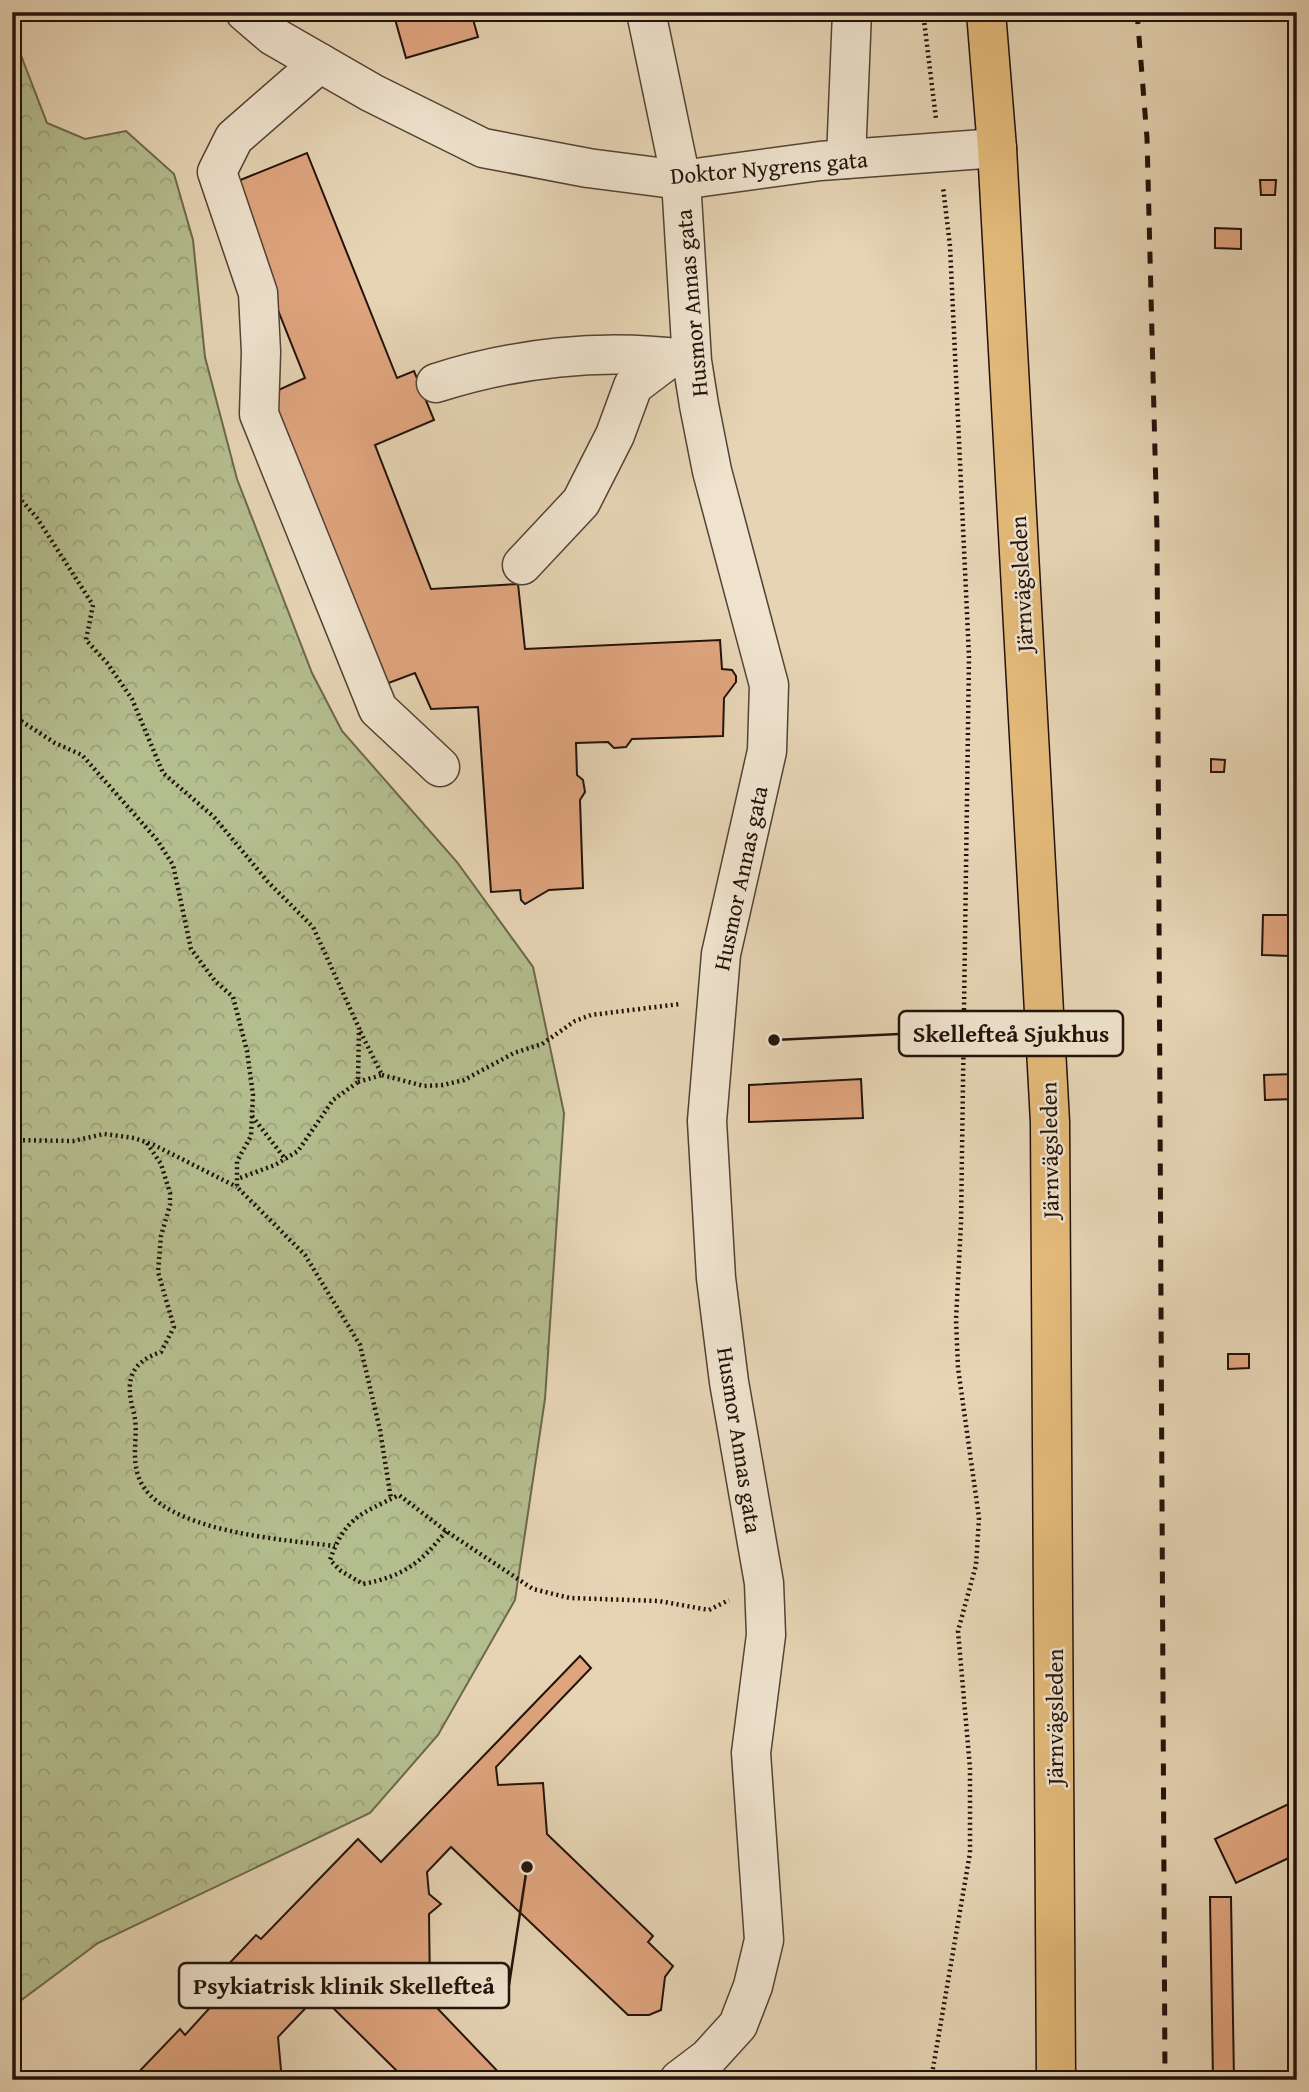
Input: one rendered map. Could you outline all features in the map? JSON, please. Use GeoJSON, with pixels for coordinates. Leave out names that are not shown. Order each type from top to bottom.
{"type":"FeatureCollection","features":[{"type":"Feature","properties":{"kind":"main road","name":"Järnvägsleden"},"geometry":{"type":"LineString","coordinates":[[986,12],[997,148],[1050,1122],[1056,2080]]}},
{"type":"Feature","properties":{"kind":"street","name":"Doktor Nygrens gata"},"geometry":{"type":"LineString","coordinates":[[245,12],[273,36],[372,93],[483,148],[588,168],[681,180],[846,159],[997,148]]}},
{"type":"Feature","properties":{"kind":"street","name":"Husmor Annas gata"},"geometry":{"type":"LineString","coordinates":[[646,12],[681,180],[681,359],[769,685],[767,751],[721,954],[707,1121],[716,1278],[729,1382],[764,1583],[766,1635],[751,1754],[764,1940],[753,1986],[738,2025],[708,2058],[679,2080]]}},
{"type":"Feature","properties":{"kind":"street"},"geometry":{"type":"LineString","coordinates":[[846,159],[852,12]]}},
{"type":"Feature","properties":{"kind":"street"},"geometry":{"type":"LineString","coordinates":[[320,63],[234,138],[216,172],[258,293],[261,352],[259,414],[378,709],[440,766]]}},
{"type":"Feature","properties":{"kind":"street"},"geometry":{"type":"LineString","coordinates":[[436,383],[479,369],[518,363],[633,353],[681,359]]}},
{"type":"Feature","properties":{"kind":"street"},"geometry":{"type":"LineString","coordinates":[[522,565],[581,502],[615,435],[633,386],[681,359]]}},
{"type":"Feature","properties":{"kind":"path"},"geometry":{"type":"LineString","coordinates":[[101,12],[113,18],[194,12]]}},
{"type":"Feature","properties":{"kind":"path"},"geometry":{"type":"LineString","coordinates":[[923,12],[950,246],[969,657],[961,1223],[956,1320],[958,1368],[979,1518],[976,1564],[958,1631],[970,1769],[970,1853],[930,2080]]}},
{"type":"Feature","properties":{"kind":"path"},"geometry":{"type":"LineString","coordinates":[[12,475],[22,501],[37,518],[93,605],[86,640],[107,663],[132,699],[163,773],[214,817],[268,882],[313,927],[382,1075]]}},
{"type":"Feature","properties":{"kind":"path"},"geometry":{"type":"LineString","coordinates":[[12,715],[55,743],[82,755],[157,840],[173,865],[191,949],[215,981],[233,997],[247,1051],[253,1095],[251,1136],[237,1161],[237,1187]]}},
{"type":"Feature","properties":{"kind":"path"},"geometry":{"type":"LineString","coordinates":[[237,1179],[286,1160],[298,1151],[333,1100],[358,1082],[382,1075],[424,1086],[443,1085],[464,1080],[514,1053],[542,1044],[575,1021],[591,1015],[716,1000]]}},
{"type":"Feature","properties":{"kind":"path"},"geometry":{"type":"LineString","coordinates":[[358,1082],[359,1028]]}},
{"type":"Feature","properties":{"kind":"path"},"geometry":{"type":"LineString","coordinates":[[252,1116],[286,1160]]}},
{"type":"Feature","properties":{"kind":"path"},"geometry":{"type":"LineString","coordinates":[[12,1140],[73,1141],[104,1134],[147,1143],[237,1187],[305,1255],[360,1345],[380,1430],[391,1499]]}},
{"type":"Feature","properties":{"kind":"path"},"geometry":{"type":"LineString","coordinates":[[147,1143],[161,1164],[170,1193],[170,1205],[161,1236],[158,1272],[174,1327],[161,1352],[142,1359],[132,1371],[130,1398],[136,1433],[133,1455],[140,1480],[148,1492],[165,1506],[234,1532],[335,1546]]}},
{"type":"Feature","properties":{"kind":"path"},"geometry":{"type":"LineString","coordinates":[[446,1531],[425,1556],[393,1578],[363,1584],[341,1571],[330,1560],[340,1533],[359,1515],[399,1495],[446,1531],[533,1589],[570,1598],[659,1601],[709,1610],[764,1583]]}},
{"type":"Feature","properties":{"kind":"green space"},"geometry":{"type":"Polygon","coordinates":[[[12,32],[47,123],[85,139],[126,131],[174,174],[193,240],[205,357],[237,479],[312,673],[342,731],[457,862],[533,967],[564,1113],[545,1399],[515,1600],[438,1735],[370,1813],[98,1943],[12,2007],[12,32]]]}},
{"type":"Feature","properties":{"kind":"building"},"geometry":{"type":"Polygon","coordinates":[[[393,12],[471,12],[478,37],[406,58],[393,12]]]}},
{"type":"Feature","properties":{"kind":"building"},"geometry":{"type":"Polygon","coordinates":[[[307,153],[397,378],[414,371],[434,420],[375,445],[431,589],[518,584],[525,649],[720,640],[722,669],[732,670],[736,676],[736,682],[724,698],[723,736],[632,739],[626,747],[614,748],[608,742],[576,743],[577,775],[583,780],[585,792],[580,800],[583,888],[549,890],[525,904],[521,900],[520,890],[491,892],[478,707],[431,709],[415,673],[378,687],[263,397],[305,378],[228,185],[307,153]]]}},
{"type":"Feature","properties":{"kind":"building"},"geometry":{"type":"Polygon","coordinates":[[[1260,180],[1276,180],[1275,195],[1261,195],[1260,180]]]}},
{"type":"Feature","properties":{"kind":"building"},"geometry":{"type":"Polygon","coordinates":[[[1215,228],[1241,229],[1241,249],[1215,248],[1215,228]]]}},
{"type":"Feature","properties":{"kind":"building"},"geometry":{"type":"Polygon","coordinates":[[[1211,759],[1225,760],[1224,772],[1211,772],[1211,759]]]}},
{"type":"Feature","properties":{"kind":"building"},"geometry":{"type":"Polygon","coordinates":[[[1263,915],[1295,915],[1290,956],[1262,955],[1263,915]]]}},
{"type":"Feature","properties":{"kind":"building"},"geometry":{"type":"Polygon","coordinates":[[[1297,1074],[1297,1099],[1265,1100],[1264,1075],[1297,1074]]]}},
{"type":"Feature","properties":{"kind":"building"},"geometry":{"type":"Polygon","coordinates":[[[861,1079],[863,1118],[749,1122],[749,1085],[861,1079]]]}},
{"type":"Feature","properties":{"kind":"building"},"geometry":{"type":"Polygon","coordinates":[[[1228,1354],[1249,1354],[1249,1368],[1228,1369],[1228,1354]]]}},
{"type":"Feature","properties":{"kind":"building"},"geometry":{"type":"Polygon","coordinates":[[[580,1656],[591,1668],[496,1767],[498,1785],[543,1783],[547,1834],[653,1936],[648,1942],[673,1966],[665,1977],[661,2010],[649,2015],[628,2015],[451,1847],[427,1872],[429,1894],[441,1904],[429,1914],[430,1991],[438,2009],[506,2080],[406,2080],[319,1994],[278,2037],[281,2070],[278,2080],[131,2080],[180,2029],[185,2035],[216,2001],[205,1989],[256,1935],[261,1939],[358,1839],[381,1862],[580,1656]]]}},
{"type":"Feature","properties":{"kind":"building"},"geometry":{"type":"Polygon","coordinates":[[[1297,1800],[1297,1854],[1236,1883],[1215,1839],[1297,1800]]]}},
{"type":"Feature","properties":{"kind":"building"},"geometry":{"type":"Polygon","coordinates":[[[1210,1897],[1231,1897],[1234,2080],[1213,2080],[1210,1897]]]}},
{"type":"Feature","properties":{"kind":"railway"},"geometry":{"type":"LineString","coordinates":[[1137,12],[1147,138],[1157,531],[1165,2080]]}},
{"type":"Feature","properties":{"kind":"place","name":"Skellefteå Sjukhus"},"geometry":{"type":"Point","coordinates":[774,1040]}},
{"type":"Feature","properties":{"kind":"place","name":"Psykiatrisk klinik Skellefteå"},"geometry":{"type":"Point","coordinates":[527,1867]}}]}
